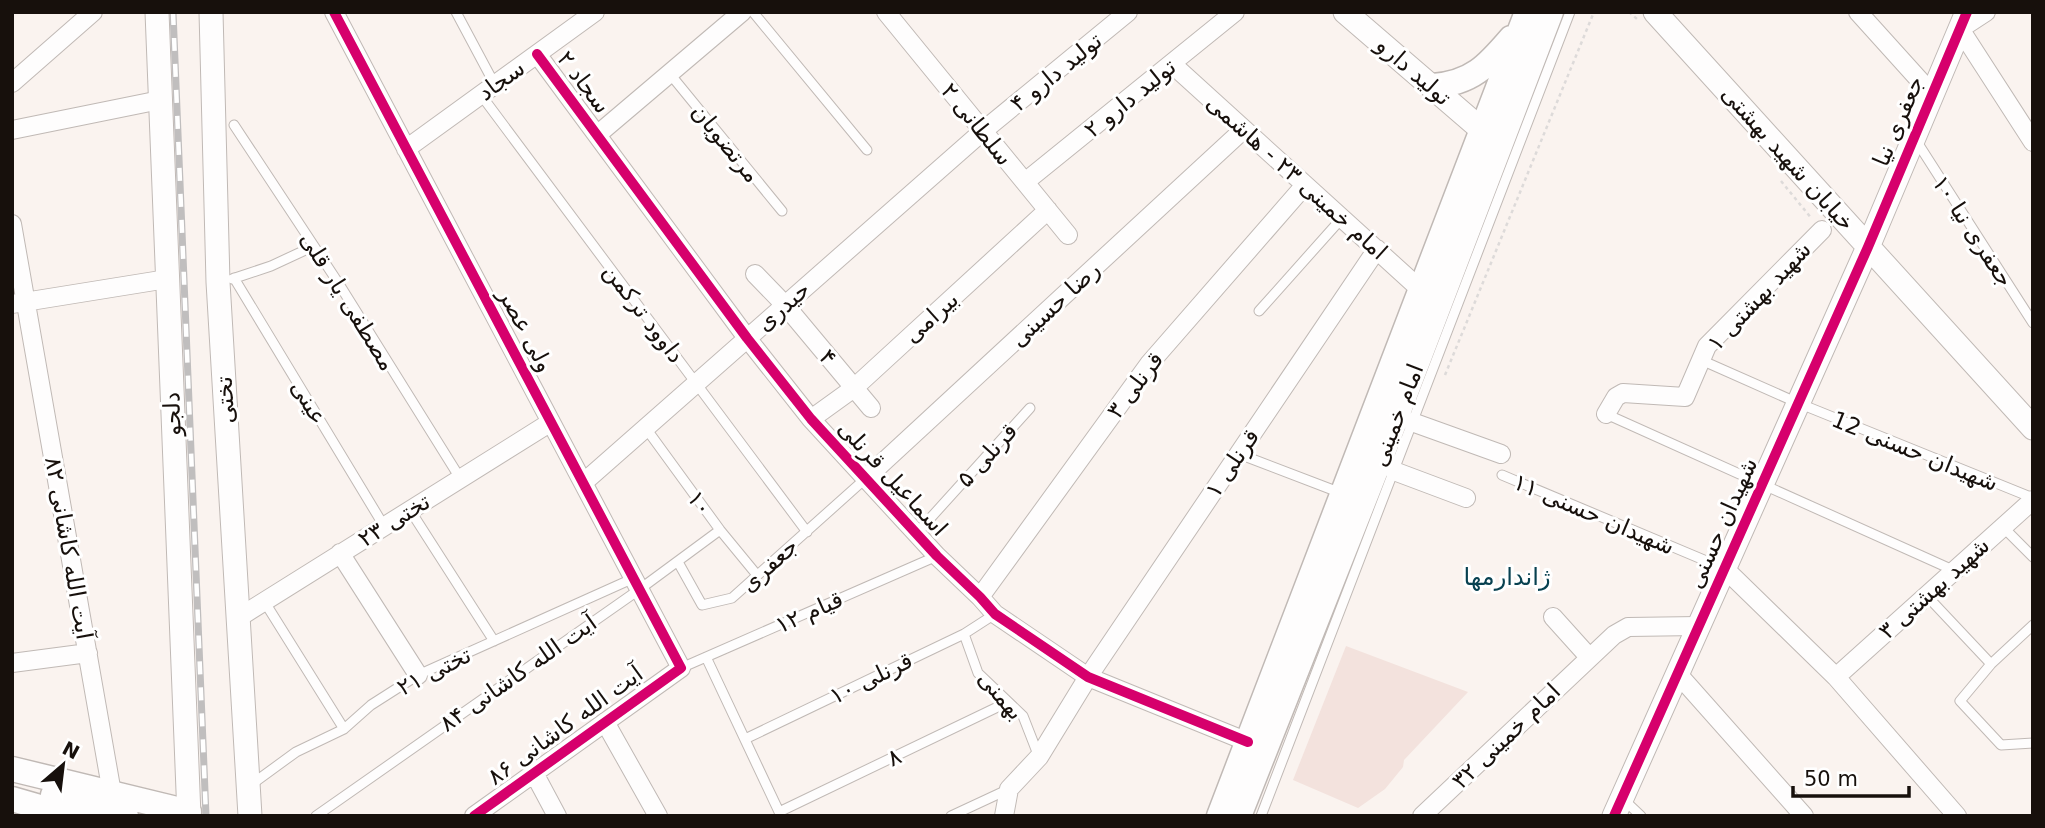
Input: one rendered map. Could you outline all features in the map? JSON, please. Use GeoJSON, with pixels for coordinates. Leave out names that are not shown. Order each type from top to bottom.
{"type":"FeatureCollection","features":[{"type":"Feature","properties":{"kind":"main road","name":"امام خمینی"},"geometry":{"type":"LineString","coordinates":[[1239,816],[1385,447],[1551,12]]}},
{"type":"Feature","properties":{"kind":"main road"},"geometry":{"type":"LineString","coordinates":[[1433,86],[1452,85],[1471,77],[1489,64],[1525,18]]}},
{"type":"Feature","properties":{"kind":"main road","name":"امام خمینی"},"geometry":{"type":"LineString","coordinates":[[1219,816],[1525,18]]}},
{"type":"Feature","properties":{"kind":"main road"},"geometry":{"type":"LineString","coordinates":[[12,769],[189,814]]}},
{"type":"Feature","properties":{"kind":"main road"},"geometry":{"type":"LineString","coordinates":[[12,784],[126,816]]}},
{"type":"Feature","properties":{"kind":"main road"},"geometry":{"type":"LineString","coordinates":[[12,799],[71,816]]}},
{"type":"Feature","properties":{"kind":"main road"},"geometry":{"type":"LineString","coordinates":[[12,814],[18,816]]}},
{"type":"Feature","properties":{"kind":"street"},"geometry":{"type":"LineString","coordinates":[[12,83],[93,12]]}},
{"type":"Feature","properties":{"kind":"street","name":"دلجو"},"geometry":{"type":"LineString","coordinates":[[157,12],[189,814]]}},
{"type":"Feature","properties":{"kind":"street","name":"تختی"},"geometry":{"type":"LineString","coordinates":[[211,12],[226,280],[238,618],[250,816]]}},
{"type":"Feature","properties":{"kind":"street","name":"ولی عصر"},"geometry":{"type":"LineString","coordinates":[[334,12],[681,668]]}},
{"type":"Feature","properties":{"kind":"street","name":"سجاد"},"geometry":{"type":"LineString","coordinates":[[406,149],[537,54],[575,19],[595,12]]}},
{"type":"Feature","properties":{"kind":"street"},"geometry":{"type":"LineString","coordinates":[[597,135],[742,12]]}},
{"type":"Feature","properties":{"kind":"street","name":"۲ سلطانی"},"geometry":{"type":"LineString","coordinates":[[886,12],[1068,235]]}},
{"type":"Feature","properties":{"kind":"street","name":"تولید دارو ۴"},"geometry":{"type":"LineString","coordinates":[[983,131],[1128,12]]}},
{"type":"Feature","properties":{"kind":"street","name":"تولید دارو ۲"},"geometry":{"type":"LineString","coordinates":[[1025,183],[1235,12]]}},
{"type":"Feature","properties":{"kind":"street","name":"تولید دارو"},"geometry":{"type":"LineString","coordinates":[[1345,12],[1482,130]]}},
{"type":"Feature","properties":{"kind":"street","name":"خیابان شهید بهشتی"},"geometry":{"type":"LineString","coordinates":[[1655,12],[2033,428]]}},
{"type":"Feature","properties":{"kind":"street"},"geometry":{"type":"LineString","coordinates":[[1858,12],[1932,94]]}},
{"type":"Feature","properties":{"kind":"street"},"geometry":{"type":"LineString","coordinates":[[1986,12],[1963,20],[2033,142]]}},
{"type":"Feature","properties":{"kind":"street","name":"جعفری نیا"},"geometry":{"type":"LineString","coordinates":[[1868,247],[1963,20]]}},
{"type":"Feature","properties":{"kind":"street","name":"سجاد ۲"},"geometry":{"type":"LineString","coordinates":[[537,54],[597,135]]}},
{"type":"Feature","properties":{"kind":"street","name":"امام خمینی ۲۳ - هاشمی"},"geometry":{"type":"LineString","coordinates":[[1172,64],[1421,290]]}},
{"type":"Feature","properties":{"kind":"street"},"geometry":{"type":"LineString","coordinates":[[12,130],[160,100]]}},
{"type":"Feature","properties":{"kind":"street","name":"رضا حسینی"},"geometry":{"type":"LineString","coordinates":[[865,479],[1244,129]]}},
{"type":"Feature","properties":{"kind":"street","name":"حیدری"},"geometry":{"type":"LineString","coordinates":[[583,483],[983,131]]}},
{"type":"Feature","properties":{"kind":"street","name":"اسماعیل قرنلی"},"geometry":{"type":"LineString","coordinates":[[597,135],[747,338],[811,419],[916,534],[995,614],[1088,677],[1248,742]]}},
{"type":"Feature","properties":{"kind":"street","name":"قرنلی ۳"},"geometry":{"type":"LineString","coordinates":[[979,597],[1149,364],[1305,185]]}},
{"type":"Feature","properties":{"kind":"street","name":"بیرامی"},"geometry":{"type":"LineString","coordinates":[[811,419],[854,388],[1048,210]]}},
{"type":"Feature","properties":{"kind":"street","name":"آیت الله کاشانی ۸۲"},"geometry":{"type":"LineString","coordinates":[[12,224],[19,303],[88,653],[112,793]]}},
{"type":"Feature","properties":{"kind":"street","name":"شهید بهشتی ۱"},"geometry":{"type":"LineString","coordinates":[[1606,414],[1616,397],[1623,393],[1685,397],[1707,346],[1822,230]]}},
{"type":"Feature","properties":{"kind":"street","name":"شهیدان حسنی"},"geometry":{"type":"LineString","coordinates":[[1618,806],[1868,247]]}},
{"type":"Feature","properties":{"kind":"street","name":"قرنلی ۱"},"geometry":{"type":"LineString","coordinates":[[1009,789],[1039,757],[1088,677],[1377,249]]}},
{"type":"Feature","properties":{"kind":"street","name":"۴"},"geometry":{"type":"LineString","coordinates":[[755,274],[785,305],[871,408]]}},
{"type":"Feature","properties":{"kind":"street"},"geometry":{"type":"LineString","coordinates":[[19,303],[167,279]]}},
{"type":"Feature","properties":{"kind":"street","name":"تختی ۲۳"},"geometry":{"type":"LineString","coordinates":[[238,618],[551,422]]}},
{"type":"Feature","properties":{"kind":"street"},"geometry":{"type":"LineString","coordinates":[[1412,422],[1501,454]]}},
{"type":"Feature","properties":{"kind":"street"},"geometry":{"type":"LineString","coordinates":[[1394,471],[1466,498]]}},
{"type":"Feature","properties":{"kind":"street","name":"شهید بهشتی ۳"},"geometry":{"type":"LineString","coordinates":[[1836,677],[2033,499]]}},
{"type":"Feature","properties":{"kind":"street"},"geometry":{"type":"LineString","coordinates":[[340,554],[418,675]]}},
{"type":"Feature","properties":{"kind":"street"},"geometry":{"type":"LineString","coordinates":[[1725,569],[1836,677],[1957,816]]}},
{"type":"Feature","properties":{"kind":"street"},"geometry":{"type":"LineString","coordinates":[[1553,617],[1589,656]]}},
{"type":"Feature","properties":{"kind":"street","name":"امام خمینی ۳۲"},"geometry":{"type":"LineString","coordinates":[[1422,816],[1614,635],[1628,627],[1698,626]]}},
{"type":"Feature","properties":{"kind":"street"},"geometry":{"type":"LineString","coordinates":[[12,663],[88,653]]}},
{"type":"Feature","properties":{"kind":"street","name":"آیت الله کاشانی ۸۶"},"geometry":{"type":"LineString","coordinates":[[474,816],[681,668]]}},
{"type":"Feature","properties":{"kind":"street"},"geometry":{"type":"LineString","coordinates":[[1677,673],[1804,816]]}},
{"type":"Feature","properties":{"kind":"street"},"geometry":{"type":"LineString","coordinates":[[605,722],[658,816]]}},
{"type":"Feature","properties":{"kind":"street"},"geometry":{"type":"LineString","coordinates":[[534,774],[557,816]]}},
{"type":"Feature","properties":{"kind":"street"},"geometry":{"type":"LineString","coordinates":[[247,787],[264,816]]}},
{"type":"Feature","properties":{"kind":"street"},"geometry":{"type":"LineString","coordinates":[[1004,816],[1009,789]]}},
{"type":"Feature","properties":{"kind":"lane","name":"داوود ترکمن"},"geometry":{"type":"LineString","coordinates":[[456,12],[488,90],[696,383],[807,532]]}},
{"type":"Feature","properties":{"kind":"lane"},"geometry":{"type":"LineString","coordinates":[[753,12],[867,150]]}},
{"type":"Feature","properties":{"kind":"lane","name":"امام خمینی"},"geometry":{"type":"LineString","coordinates":[[1261,816],[1570,12]]}},
{"type":"Feature","properties":{"kind":"lane","name":"مرتضویان"},"geometry":{"type":"LineString","coordinates":[[670,74],[782,211]]}},
{"type":"Feature","properties":{"kind":"lane","name":"مصطفی یار قلی"},"geometry":{"type":"LineString","coordinates":[[234,125],[314,246],[460,478]]}},
{"type":"Feature","properties":{"kind":"lane","name":"جعفری نیا ۱۰"},"geometry":{"type":"LineString","coordinates":[[1914,138],[2033,323]]}},
{"type":"Feature","properties":{"kind":"lane"},"geometry":{"type":"LineString","coordinates":[[1259,310],[1342,218]]}},
{"type":"Feature","properties":{"kind":"lane"},"geometry":{"type":"LineString","coordinates":[[226,280],[271,266],[314,246]]}},
{"type":"Feature","properties":{"kind":"lane","name":"عینی"},"geometry":{"type":"LineString","coordinates":[[226,280],[384,526]]}},
{"type":"Feature","properties":{"kind":"lane","name":"شهیدان حسنی 12"},"geometry":{"type":"LineString","coordinates":[[1701,360],[1798,403],[2033,499]]}},
{"type":"Feature","properties":{"kind":"lane","name":"قرنلی ۵"},"geometry":{"type":"LineString","coordinates":[[916,534],[1030,408]]}},
{"type":"Feature","properties":{"kind":"lane"},"geometry":{"type":"LineString","coordinates":[[1606,414],[1954,570]]}},
{"type":"Feature","properties":{"kind":"lane","name":"۱۰"},"geometry":{"type":"LineString","coordinates":[[645,427],[720,530],[757,575]]}},
{"type":"Feature","properties":{"kind":"lane"},"geometry":{"type":"LineString","coordinates":[[1239,454],[1342,493]]}},
{"type":"Feature","properties":{"kind":"lane","name":"شهیدان حسنی ۱۱"},"geometry":{"type":"LineString","coordinates":[[1502,475],[1725,569]]}},
{"type":"Feature","properties":{"kind":"lane","name":"جعفری"},"geometry":{"type":"LineString","coordinates":[[678,562],[702,605],[732,598],[865,479]]}},
{"type":"Feature","properties":{"kind":"lane"},"geometry":{"type":"LineString","coordinates":[[410,510],[494,641]]}},
{"type":"Feature","properties":{"kind":"lane"},"geometry":{"type":"LineString","coordinates":[[2002,526],[2033,557]]}},
{"type":"Feature","properties":{"kind":"lane","name":"آیت الله کاشانی ۸۴"},"geometry":{"type":"LineString","coordinates":[[316,816],[637,584],[678,562],[720,530]]}},
{"type":"Feature","properties":{"kind":"lane","name":"۱۲ قیام"},"geometry":{"type":"LineString","coordinates":[[681,668],[937,556]]}},
{"type":"Feature","properties":{"kind":"lane","name":"تختی ۲۱"},"geometry":{"type":"LineString","coordinates":[[247,787],[296,752],[344,729],[371,705],[418,675],[494,641],[637,584]]}},
{"type":"Feature","properties":{"kind":"lane"},"geometry":{"type":"LineString","coordinates":[[1926,595],[1991,664]]}},
{"type":"Feature","properties":{"kind":"lane"},"geometry":{"type":"LineString","coordinates":[[264,601],[344,729]]}},
{"type":"Feature","properties":{"kind":"lane","name":"قرنلی ۱۰"},"geometry":{"type":"LineString","coordinates":[[745,739],[964,634],[995,614]]}},
{"type":"Feature","properties":{"kind":"lane"},"geometry":{"type":"LineString","coordinates":[[2033,625],[1991,664],[1960,701],[2001,745],[2033,743]]}},
{"type":"Feature","properties":{"kind":"lane","name":"بهمنی"},"geometry":{"type":"LineString","coordinates":[[964,634],[978,673],[1023,716],[1039,757]]}},
{"type":"Feature","properties":{"kind":"lane"},"geometry":{"type":"LineString","coordinates":[[706,657],[780,814]]}},
{"type":"Feature","properties":{"kind":"lane","name":"۸"},"geometry":{"type":"LineString","coordinates":[[780,814],[1008,702]]}},
{"type":"Feature","properties":{"kind":"lane"},"geometry":{"type":"LineString","coordinates":[[951,816],[1009,789]]}},
{"type":"Feature","properties":{"kind":"lane"},"geometry":{"type":"LineString","coordinates":[[1618,806],[1641,816]]}},
{"type":"Feature","properties":{"kind":"path"},"geometry":{"type":"LineString","coordinates":[[1444,376],[1594,12]]}},
{"type":"Feature","properties":{"kind":"shaded area"},"geometry":{"type":"Polygon","coordinates":[[[1346,646],[1468,692],[1404,760],[1403,767],[1385,789],[1358,808],[1293,780],[1346,646]]]}},
{"type":"Feature","properties":{"kind":"railway"},"geometry":{"type":"LineString","coordinates":[[173,12],[206,816]]}},
{"type":"Feature","properties":{"kind":"cycle path"},"geometry":{"type":"LineString","coordinates":[[334,12],[681,668],[474,816]]}},
{"type":"Feature","properties":{"kind":"cycle path"},"geometry":{"type":"LineString","coordinates":[[1614,816],[1868,247],[1967,12]]}},
{"type":"Feature","properties":{"kind":"cycle path"},"geometry":{"type":"LineString","coordinates":[[537,54],[747,338],[811,419],[937,556],[995,614],[1088,677],[1248,742]]}},
{"type":"Feature","properties":{"kind":"district","name":"ژاندارمها"},"geometry":{"type":"Point","coordinates":[1507,577]}}]}
